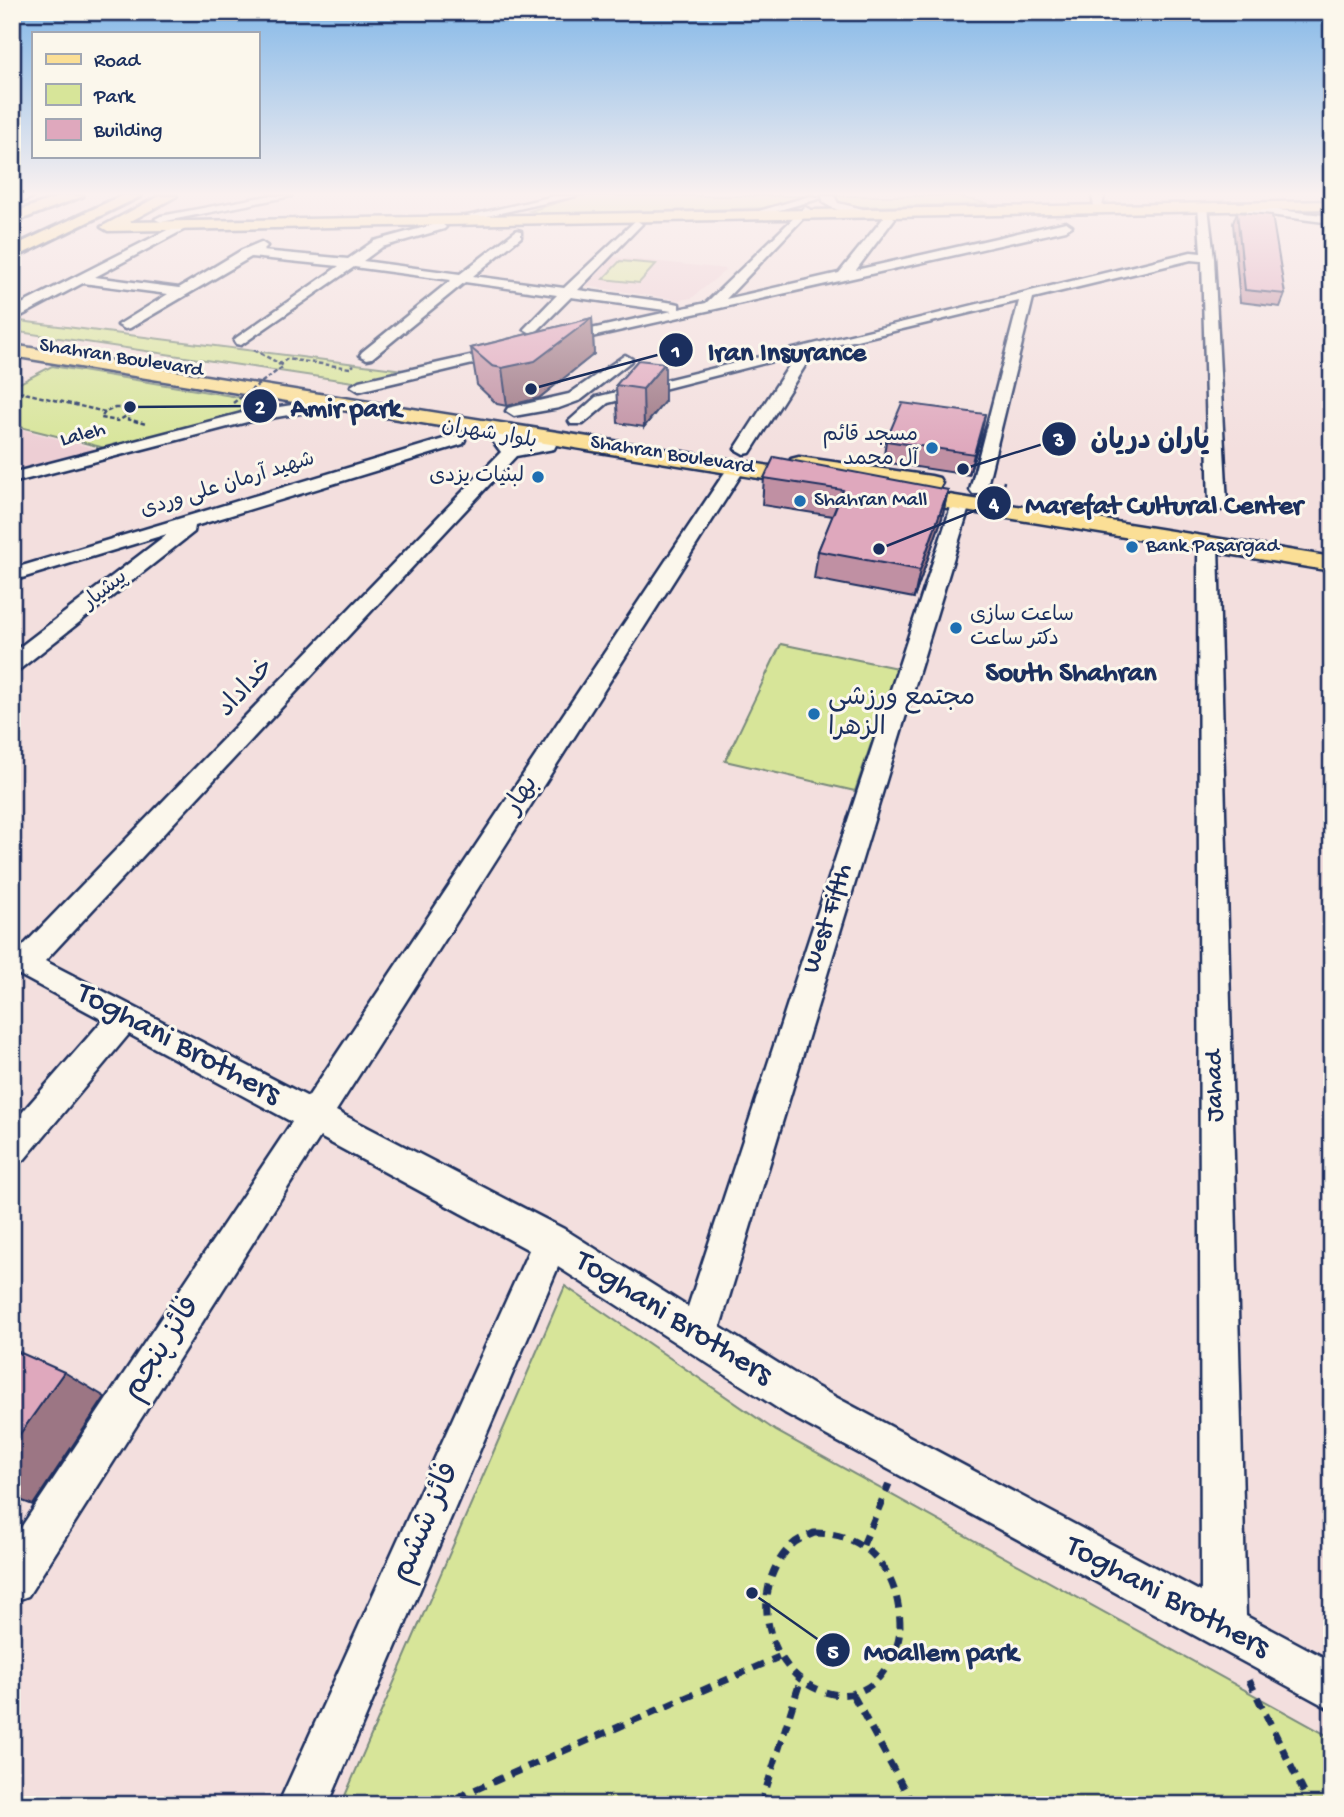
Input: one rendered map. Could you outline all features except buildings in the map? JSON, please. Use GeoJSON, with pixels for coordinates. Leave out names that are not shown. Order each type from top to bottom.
{"type":"FeatureCollection","features":[{"type":"Feature","properties":{"kind":"main road","name":"Shahran Boulevard"},"geometry":{"type":"LineString","coordinates":[[13,324],[269,368]]}},
{"type":"Feature","properties":{"kind":"main road","name":"Shahran Boulevard"},"geometry":{"type":"LineString","coordinates":[[12,342],[806,472]]}},
{"type":"Feature","properties":{"kind":"main road","name":"Shahran Boulevard"},"geometry":{"type":"LineString","coordinates":[[12,350],[970,497],[1332,546]]}},
{"type":"Feature","properties":{"kind":"main road","name":"بلوار شهران"},"geometry":{"type":"LineString","coordinates":[[12,358],[243,400],[312,407],[504,445],[548,444],[732,475],[806,472]]}},
{"type":"Feature","properties":{"kind":"main road"},"geometry":{"type":"LineString","coordinates":[[334,382],[407,393]]}},
{"type":"Feature","properties":{"kind":"main road","name":"Shahran Boulevard"},"geometry":{"type":"LineString","coordinates":[[489,407],[600,424]]}},
{"type":"Feature","properties":{"kind":"main road","name":"Shahran Boulevard"},"geometry":{"type":"LineString","coordinates":[[738,448],[773,454],[806,472]]}},
{"type":"Feature","properties":{"kind":"main road","name":"Shahran Boulevard"},"geometry":{"type":"LineString","coordinates":[[970,497],[1208,544],[1332,564]]}},
{"type":"Feature","properties":{"kind":"street"},"geometry":{"type":"LineString","coordinates":[[13,324],[76,281]]}},
{"type":"Feature","properties":{"kind":"street"},"geometry":{"type":"LineString","coordinates":[[93,281],[180,292]]}},
{"type":"Feature","properties":{"kind":"street"},"geometry":{"type":"LineString","coordinates":[[125,325],[199,281]]}},
{"type":"Feature","properties":{"kind":"street"},"geometry":{"type":"LineString","coordinates":[[241,341],[329,281]]}},
{"type":"Feature","properties":{"kind":"street"},"geometry":{"type":"LineString","coordinates":[[367,355],[460,281]]}},
{"type":"Feature","properties":{"kind":"street"},"geometry":{"type":"LineString","coordinates":[[484,281],[694,309]]}},
{"type":"Feature","properties":{"kind":"street"},"geometry":{"type":"LineString","coordinates":[[531,329],[579,281]]}},
{"type":"Feature","properties":{"kind":"street"},"geometry":{"type":"LineString","coordinates":[[711,306],[738,281]]}},
{"type":"Feature","properties":{"kind":"street"},"geometry":{"type":"LineString","coordinates":[[741,299],[757,281]]}},
{"type":"Feature","properties":{"kind":"street"},"geometry":{"type":"LineString","coordinates":[[546,343],[823,281]]}},
{"type":"Feature","properties":{"kind":"street"},"geometry":{"type":"LineString","coordinates":[[577,421],[602,400],[1078,281]]}},
{"type":"Feature","properties":{"kind":"street"},"geometry":{"type":"LineString","coordinates":[[1209,281],[1218,505]]}},
{"type":"Feature","properties":{"kind":"street","name":"West Fifth"},"geometry":{"type":"LineString","coordinates":[[698,1335],[970,497],[987,458],[1027,295]]}},
{"type":"Feature","properties":{"kind":"street"},"geometry":{"type":"LineString","coordinates":[[738,448],[761,422],[797,363],[810,347]]}},
{"type":"Feature","properties":{"kind":"street"},"geometry":{"type":"LineString","coordinates":[[359,386],[519,349]]}},
{"type":"Feature","properties":{"kind":"street"},"geometry":{"type":"LineString","coordinates":[[775,356],[797,363]]}},
{"type":"Feature","properties":{"kind":"street"},"geometry":{"type":"LineString","coordinates":[[514,411],[559,403],[582,392],[625,359]]}},
{"type":"Feature","properties":{"kind":"street"},"geometry":{"type":"LineString","coordinates":[[407,393],[398,383],[411,373]]}},
{"type":"Feature","properties":{"kind":"street"},"geometry":{"type":"LineString","coordinates":[[582,392],[602,400]]}},
{"type":"Feature","properties":{"kind":"street"},"geometry":{"type":"LineString","coordinates":[[243,400],[255,409],[246,417]]}},
{"type":"Feature","properties":{"kind":"street","name":"Laleh"},"geometry":{"type":"LineString","coordinates":[[12,478],[246,417],[312,407]]}},
{"type":"Feature","properties":{"kind":"street","name":"شهید آرمان علی وردی"},"geometry":{"type":"LineString","coordinates":[[12,575],[457,440]]}},
{"type":"Feature","properties":{"kind":"street","name":"خداداد"},"geometry":{"type":"LineString","coordinates":[[18,961],[504,445]]}},
{"type":"Feature","properties":{"kind":"street","name":"بهار"},"geometry":{"type":"LineString","coordinates":[[314,1116],[732,475]]}},
{"type":"Feature","properties":{"kind":"street","name":"پیشیار"},"geometry":{"type":"LineString","coordinates":[[12,664],[199,518]]}},
{"type":"Feature","properties":{"kind":"street","name":"Jahad"},"geometry":{"type":"LineString","coordinates":[[1208,544],[1224,1629]]}},
{"type":"Feature","properties":{"kind":"street","name":"Toghani Brothers"},"geometry":{"type":"LineString","coordinates":[[18,961],[551,1242],[799,1399],[1332,1687]]}},
{"type":"Feature","properties":{"kind":"street"},"geometry":{"type":"LineString","coordinates":[[12,1149],[124,1017]]}},
{"type":"Feature","properties":{"kind":"street","name":"فائز پنجم"},"geometry":{"type":"LineString","coordinates":[[12,1580],[314,1116]]}},
{"type":"Feature","properties":{"kind":"street","name":"فائز ششم"},"geometry":{"type":"LineString","coordinates":[[303,1805],[551,1242]]}},
{"type":"Feature","properties":{"kind":"path"},"geometry":{"type":"LineString","coordinates":[[241,341],[269,368]]}},
{"type":"Feature","properties":{"kind":"path"},"geometry":{"type":"LineString","coordinates":[[269,368],[287,359],[350,368],[367,355]]}},
{"type":"Feature","properties":{"kind":"path"},"geometry":{"type":"LineString","coordinates":[[243,400],[284,366],[269,368]]}},
{"type":"Feature","properties":{"kind":"path"},"geometry":{"type":"LineString","coordinates":[[12,390],[105,412],[125,408],[133,412],[126,419],[111,421],[101,418],[105,412]]}},
{"type":"Feature","properties":{"kind":"path"},"geometry":{"type":"LineString","coordinates":[[997,519],[1004,481]]}},
{"type":"Feature","properties":{"kind":"path"},"geometry":{"type":"LineString","coordinates":[[863,1545],[901,1454]]}},
{"type":"Feature","properties":{"kind":"path"},"geometry":{"type":"LineString","coordinates":[[814,1533],[839,1534],[863,1545],[883,1566],[896,1595],[900,1627],[894,1658],[877,1682],[853,1695],[826,1695],[800,1682],[779,1657],[768,1627],[767,1595],[775,1566],[791,1545],[814,1533]]}},
{"type":"Feature","properties":{"kind":"path"},"geometry":{"type":"LineString","coordinates":[[440,1805],[779,1657]]}},
{"type":"Feature","properties":{"kind":"path"},"geometry":{"type":"LineString","coordinates":[[1246,1674],[1310,1805]]}},
{"type":"Feature","properties":{"kind":"path"},"geometry":{"type":"LineString","coordinates":[[761,1805],[800,1682]]}},
{"type":"Feature","properties":{"kind":"path"},"geometry":{"type":"LineString","coordinates":[[853,1695],[913,1805]]}},
{"type":"Feature","properties":{"kind":"shaded area"},"geometry":{"type":"Polygon","coordinates":[[[591,281],[713,281],[692,298],[679,300],[586,286],[591,281]]]}},
{"type":"Feature","properties":{"kind":"shaded area"},"geometry":{"type":"Polygon","coordinates":[[[12,427],[105,451],[12,474],[12,427]]]}},
{"type":"Feature","properties":{"kind":"green space"},"geometry":{"type":"Polygon","coordinates":[[[12,320],[411,371],[353,382],[12,331],[12,320]]]}},
{"type":"Feature","properties":{"kind":"green space"},"geometry":{"type":"Polygon","coordinates":[[[52,366],[244,398],[250,405],[230,418],[109,449],[12,425],[12,387],[52,366]]]}},
{"type":"Feature","properties":{"kind":"green space","name":"مجتمع ورزشی الزهرا"},"geometry":{"type":"Polygon","coordinates":[[[781,644],[897,668],[855,791],[725,761],[781,644]]]}},
{"type":"Feature","properties":{"kind":"green space"},"geometry":{"type":"Polygon","coordinates":[[[565,1286],[776,1431],[1332,1738],[1332,1805],[341,1805],[565,1286]]]}},
{"type":"Feature","properties":{"kind":"place","name":"Iran Insurance"},"geometry":{"type":"Point","coordinates":[531,389]}},
{"type":"Feature","properties":{"kind":"place","name":"Amir park"},"geometry":{"type":"Point","coordinates":[130,407]}},
{"type":"Feature","properties":{"kind":"place","name":"مسجد قائم آل محمد"},"geometry":{"type":"Point","coordinates":[932,448]}},
{"type":"Feature","properties":{"kind":"place","name":"یاران دریان"},"geometry":{"type":"Point","coordinates":[963,469]}},
{"type":"Feature","properties":{"kind":"place","name":"لبنیات یزدی"},"geometry":{"type":"Point","coordinates":[538,477]}},
{"type":"Feature","properties":{"kind":"place","name":"Shahran Mall"},"geometry":{"type":"Point","coordinates":[800,501]}},
{"type":"Feature","properties":{"kind":"place","name":"Bank Pasargad"},"geometry":{"type":"Point","coordinates":[1132,547]}},
{"type":"Feature","properties":{"kind":"place","name":"Marefat Cultural Center"},"geometry":{"type":"Point","coordinates":[879,549]}},
{"type":"Feature","properties":{"kind":"place","name":"ساعت سازی دکتر ساعت"},"geometry":{"type":"Point","coordinates":[956,628]}},
{"type":"Feature","properties":{"kind":"place","name":"مجتمع ورزشی الزهرا"},"geometry":{"type":"Point","coordinates":[814,714]}},
{"type":"Feature","properties":{"kind":"place","name":"Moallem park"},"geometry":{"type":"Point","coordinates":[752,1593]}},
{"type":"Feature","properties":{"kind":"district","name":"South Shahran"},"geometry":{"type":"Point","coordinates":[1071,674]}}]}
